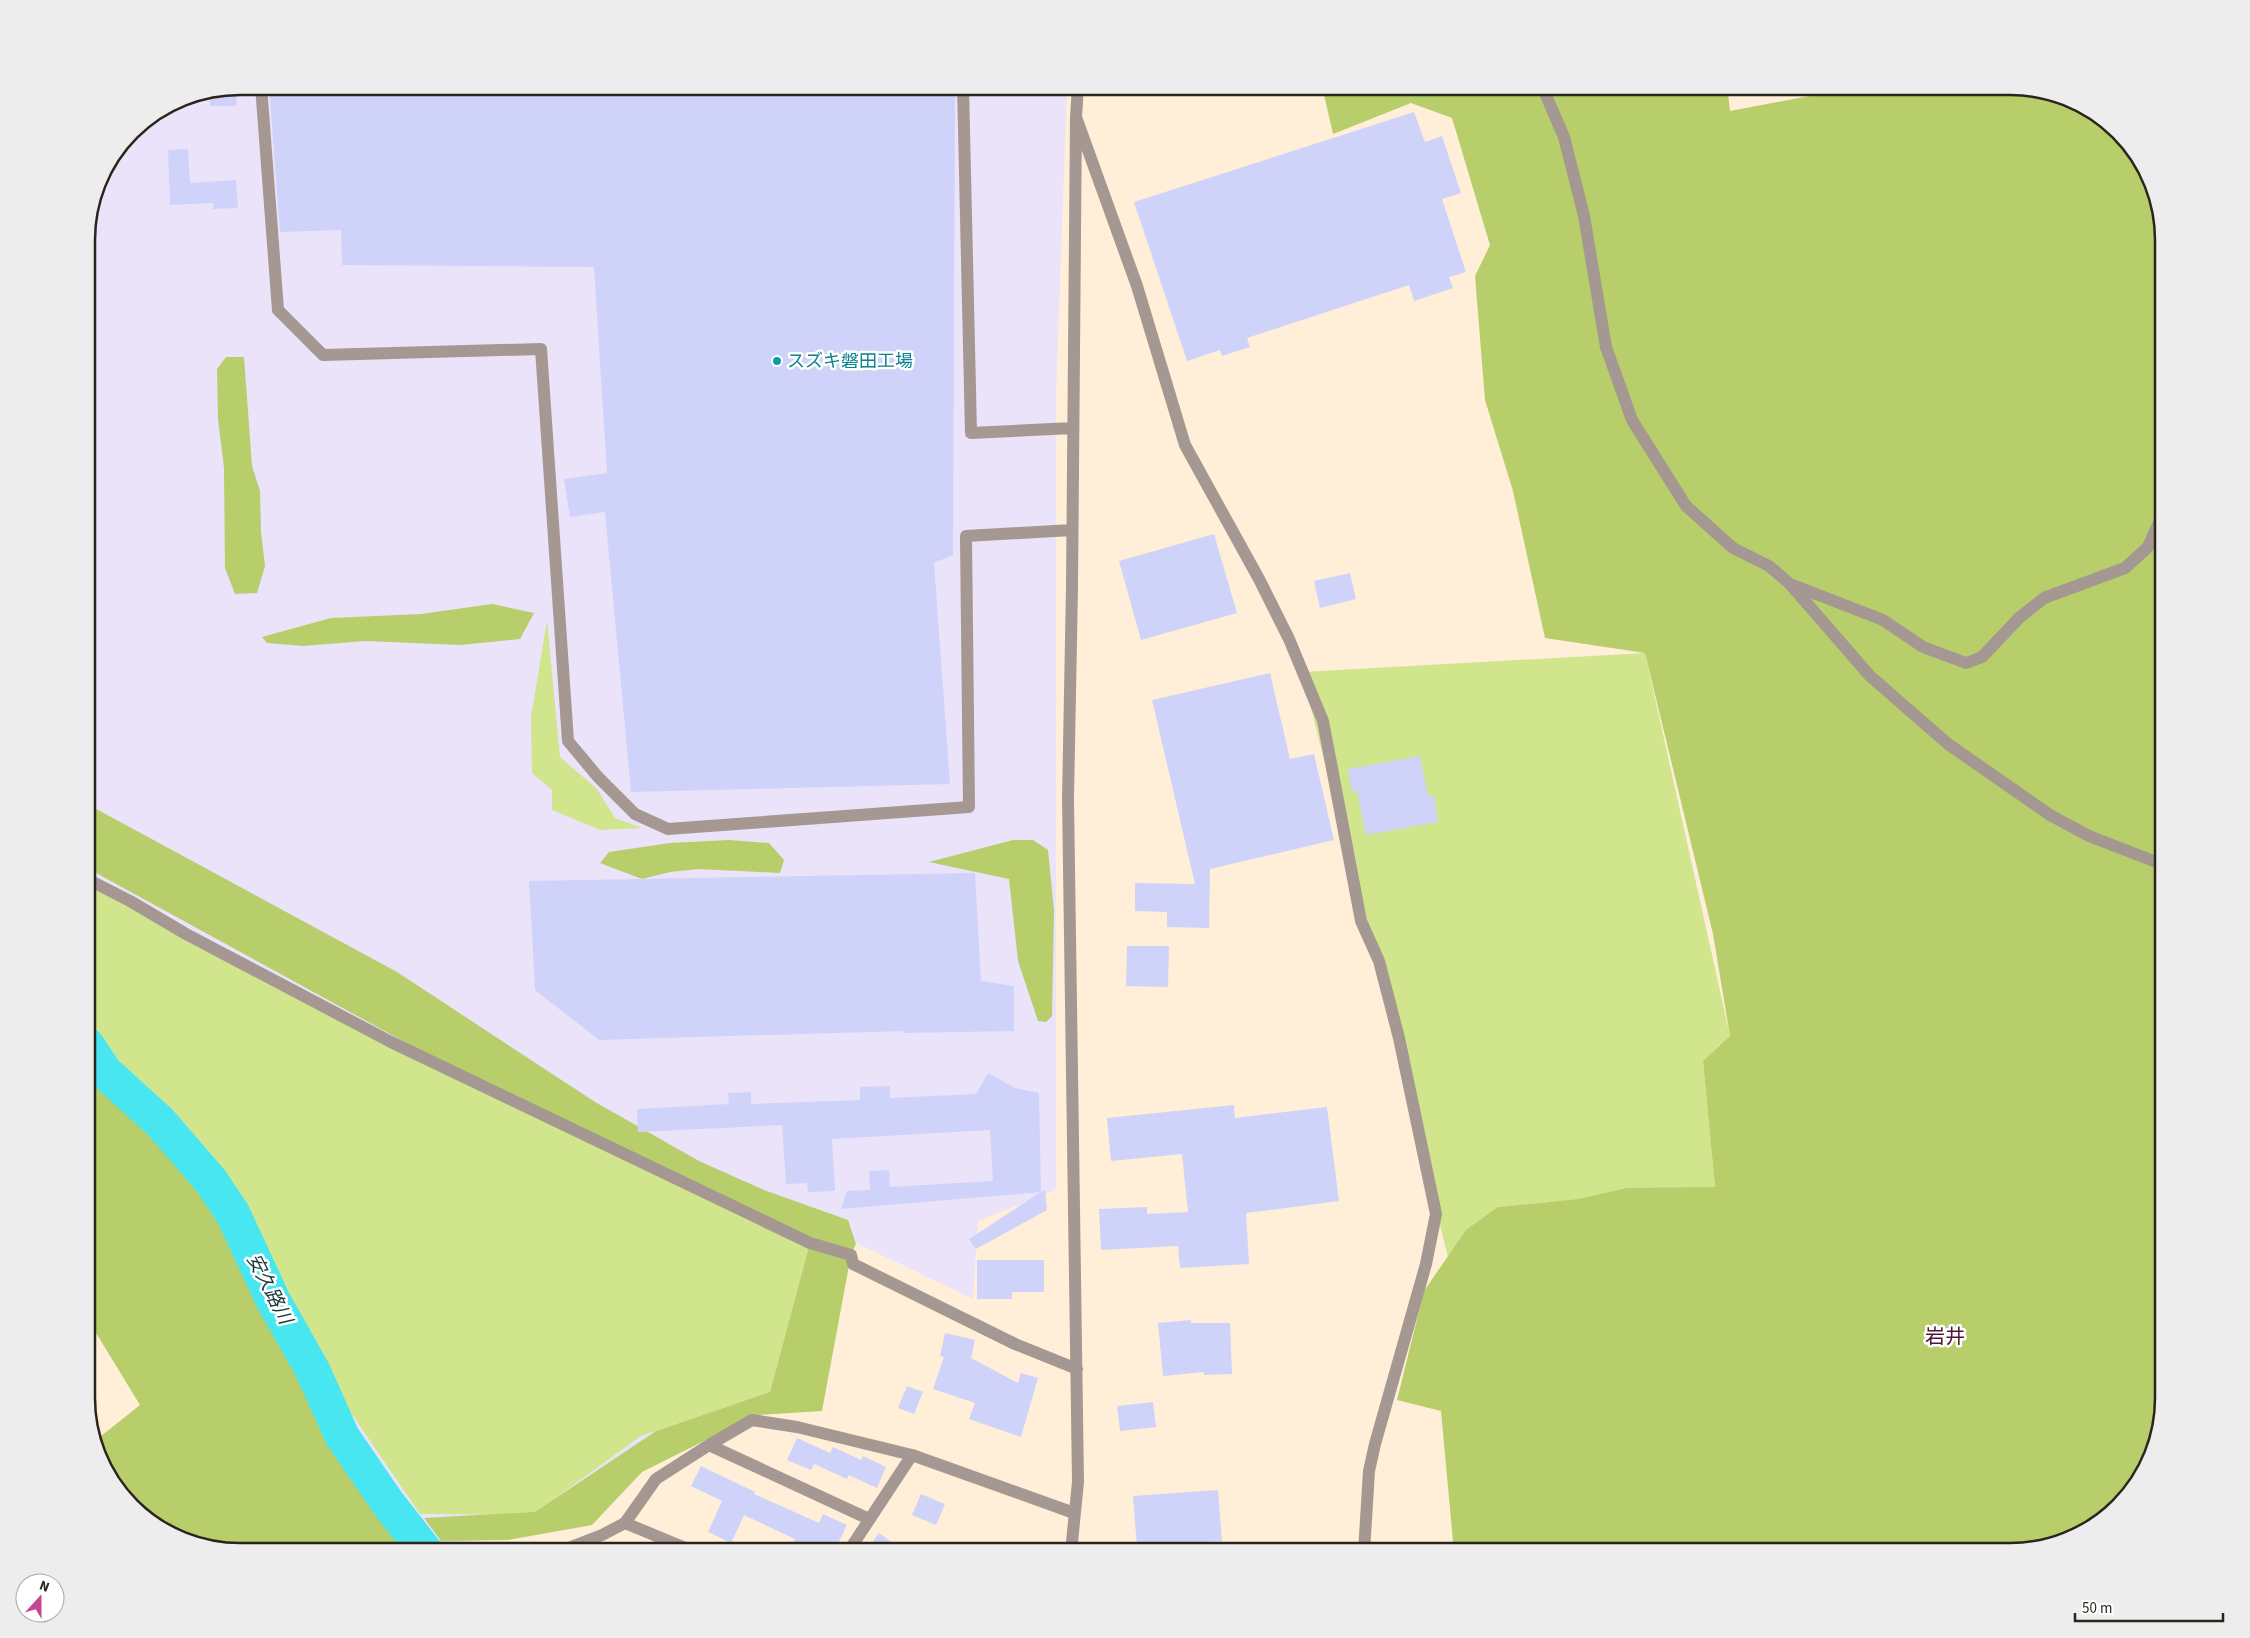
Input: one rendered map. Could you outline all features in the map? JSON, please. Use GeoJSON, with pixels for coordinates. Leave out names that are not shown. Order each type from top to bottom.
{"type":"FeatureCollection","features":[{"type":"Feature","properties":{"kind":"street"},"geometry":{"type":"LineString","coordinates":[[262,95],[278,310],[323,355],[541,349],[568,740],[598,777],[635,814],[668,829],[969,807],[966,536],[1072,530]]}},
{"type":"Feature","properties":{"kind":"street"},"geometry":{"type":"LineString","coordinates":[[963,95],[971,433],[1074,428]]}},
{"type":"Feature","properties":{"kind":"street"},"geometry":{"type":"LineString","coordinates":[[1072,1543],[1078,1482],[1068,799],[1077,95]]}},
{"type":"Feature","properties":{"kind":"street"},"geometry":{"type":"LineString","coordinates":[[1546,95],[1564,137],[1584,216],[1606,347],[1632,420],[1686,506],[1733,548],[1770,566],[1790,584],[1870,676],[1948,744],[2050,815],[2089,836],[2155,862]]}},
{"type":"Feature","properties":{"kind":"street"},"geometry":{"type":"LineString","coordinates":[[1076,117],[1137,286],[1185,445],[1259,579],[1289,639],[1323,722],[1361,921],[1378,961],[1398,1038],[1436,1214],[1426,1264],[1374,1444],[1369,1471],[1365,1543]]}},
{"type":"Feature","properties":{"kind":"street"},"geometry":{"type":"LineString","coordinates":[[1790,584],[1883,620],[1922,647],[1966,663],[1982,658],[2018,618],[2044,598],[2125,568],[2148,547],[2155,531]]}},
{"type":"Feature","properties":{"kind":"street"},"geometry":{"type":"LineString","coordinates":[[95,883],[186,934],[391,1042],[810,1243],[851,1255],[852,1264],[1015,1344],[1077,1369]]}},
{"type":"Feature","properties":{"kind":"street"},"geometry":{"type":"LineString","coordinates":[[581,1543],[602,1535],[625,1522],[656,1478],[752,1420],[797,1427],[912,1455],[1074,1513]]}},
{"type":"Feature","properties":{"kind":"street"},"geometry":{"type":"LineString","coordinates":[[709,1445],[869,1519]]}},
{"type":"Feature","properties":{"kind":"street"},"geometry":{"type":"LineString","coordinates":[[854,1543],[912,1455]]}},
{"type":"Feature","properties":{"kind":"street"},"geometry":{"type":"LineString","coordinates":[[625,1522],[673,1543]]}},
{"type":"Feature","properties":{"kind":"shaded area"},"geometry":{"type":"Polygon","coordinates":[[[240,95],[1067,95],[1056,395],[1056,1190],[978,1221],[973,1299],[838,1234],[823,1392],[685,1412],[603,1497],[468,1543],[400,1543],[140,1159],[95,1089],[95,230],[100,202],[106,184],[119,159],[131,144],[144,131],[167,114],[193,103],[212,98],[240,95]]]}},
{"type":"Feature","properties":{"kind":"green space"},"geometry":{"type":"Polygon","coordinates":[[[1324,95],[1728,95],[1730,111],[1815,95],[2010,95],[2038,98],[2057,103],[2083,114],[2113,137],[2131,159],[2147,193],[2155,230],[2155,1408],[2147,1445],[2131,1479],[2106,1507],[2091,1519],[2057,1535],[2020,1543],[1453,1543],[1441,1411],[1397,1400],[1424,1291],[1466,1230],[1498,1207],[1579,1199],[1627,1188],[1715,1187],[1703,1061],[1730,1036],[1713,934],[1645,653],[1545,638],[1513,491],[1485,400],[1475,276],[1490,245],[1452,118],[1411,103],[1333,134],[1324,95]]]}},
{"type":"Feature","properties":{"kind":"green space"},"geometry":{"type":"Polygon","coordinates":[[[226,357],[244,357],[252,466],[260,491],[261,532],[265,566],[257,593],[235,594],[225,568],[224,468],[218,419],[217,369],[226,357]]]}},
{"type":"Feature","properties":{"kind":"green space"},"geometry":{"type":"Polygon","coordinates":[[[492,604],[534,613],[520,639],[460,645],[365,641],[303,646],[267,643],[262,637],[331,618],[421,614],[492,604]]]}},
{"type":"Feature","properties":{"kind":"green space"},"geometry":{"type":"Polygon","coordinates":[[[547,620],[560,757],[597,789],[615,818],[642,828],[600,830],[552,810],[552,790],[532,773],[531,717],[547,620]]]}},
{"type":"Feature","properties":{"kind":"green space"},"geometry":{"type":"Polygon","coordinates":[[[1645,653],[1730,1036],[1703,1061],[1715,1187],[1498,1207],[1448,1257],[1302,672],[1645,653]]]}},
{"type":"Feature","properties":{"kind":"green space"},"geometry":{"type":"Polygon","coordinates":[[[95,808],[397,972],[595,1102],[699,1161],[764,1190],[848,1220],[856,1244],[851,1255],[822,1411],[756,1415],[642,1472],[592,1525],[508,1540],[441,1541],[424,1518],[535,1512],[656,1431],[770,1392],[810,1243],[507,1098],[95,872],[95,808]]]}},
{"type":"Feature","properties":{"kind":"green space"},"geometry":{"type":"Polygon","coordinates":[[[729,840],[769,843],[784,860],[780,873],[699,869],[670,872],[642,879],[600,863],[609,852],[670,843],[729,840]]]}},
{"type":"Feature","properties":{"kind":"green space"},"geometry":{"type":"Polygon","coordinates":[[[1013,840],[1033,840],[1048,850],[1054,910],[1052,1016],[1046,1022],[1038,1021],[1018,961],[1009,879],[929,862],[1013,840]]]}},
{"type":"Feature","properties":{"kind":"green space"},"geometry":{"type":"Polygon","coordinates":[[[95,885],[500,1095],[810,1243],[770,1392],[641,1436],[532,1515],[420,1514],[321,1369],[234,1187],[114,1064],[95,1037],[95,885]]]}},
{"type":"Feature","properties":{"kind":"green space"},"geometry":{"type":"Polygon","coordinates":[[[95,1058],[201,1180],[234,1234],[260,1304],[307,1379],[353,1480],[405,1543],[230,1543],[193,1535],[176,1528],[159,1519],[131,1494],[114,1471],[103,1445],[101,1436],[140,1405],[95,1331],[95,1058]]]}},
{"type":"Feature","properties":{"kind":"building"},"geometry":{"type":"Polygon","coordinates":[[[237,95],[236,106],[210,106],[210,99],[237,95]]]}},
{"type":"Feature","properties":{"kind":"building","name":"スズキ磐田工場"},"geometry":{"type":"Polygon","coordinates":[[[270,95],[955,95],[953,555],[934,563],[950,784],[631,792],[605,512],[570,517],[564,479],[607,473],[594,267],[342,265],[341,230],[280,232],[270,95]]]}},
{"type":"Feature","properties":{"kind":"building"},"geometry":{"type":"Polygon","coordinates":[[[1414,112],[1425,142],[1442,136],[1461,193],[1442,199],[1466,272],[1449,277],[1453,288],[1414,301],[1409,285],[1247,338],[1250,347],[1222,356],[1220,350],[1187,361],[1134,202],[1414,112]]]}},
{"type":"Feature","properties":{"kind":"building"},"geometry":{"type":"Polygon","coordinates":[[[188,149],[190,183],[236,180],[238,208],[213,209],[213,203],[170,205],[168,150],[188,149]]]}},
{"type":"Feature","properties":{"kind":"building"},"geometry":{"type":"Polygon","coordinates":[[[1214,534],[1237,613],[1141,640],[1119,561],[1214,534]]]}},
{"type":"Feature","properties":{"kind":"building"},"geometry":{"type":"Polygon","coordinates":[[[1350,573],[1356,599],[1320,608],[1314,581],[1350,573]]]}},
{"type":"Feature","properties":{"kind":"building"},"geometry":{"type":"Polygon","coordinates":[[[1270,673],[1290,759],[1314,754],[1334,840],[1210,869],[1209,928],[1167,927],[1167,912],[1135,911],[1135,883],[1195,884],[1152,700],[1270,673]]]}},
{"type":"Feature","properties":{"kind":"building"},"geometry":{"type":"Polygon","coordinates":[[[1420,756],[1428,796],[1434,795],[1438,822],[1366,835],[1357,791],[1352,792],[1348,769],[1420,756]]]}},
{"type":"Feature","properties":{"kind":"building"},"geometry":{"type":"Polygon","coordinates":[[[975,873],[981,981],[1014,986],[1014,1031],[903,1033],[903,1031],[599,1040],[535,990],[529,881],[975,873]]]}},
{"type":"Feature","properties":{"kind":"building"},"geometry":{"type":"Polygon","coordinates":[[[1127,946],[1169,946],[1168,987],[1126,986],[1127,946]]]}},
{"type":"Feature","properties":{"kind":"building"},"geometry":{"type":"Polygon","coordinates":[[[988,1073],[1015,1088],[1039,1093],[1041,1192],[841,1209],[847,1191],[870,1190],[869,1171],[889,1170],[890,1187],[993,1181],[990,1130],[832,1139],[835,1191],[808,1192],[807,1183],[786,1184],[782,1125],[638,1132],[637,1109],[729,1104],[728,1093],[751,1092],[751,1104],[860,1100],[860,1087],[890,1086],[890,1098],[976,1094],[988,1073]]]}},
{"type":"Feature","properties":{"kind":"building"},"geometry":{"type":"Polygon","coordinates":[[[1234,1105],[1235,1118],[1327,1107],[1339,1201],[1246,1213],[1249,1264],[1180,1268],[1178,1246],[1101,1250],[1099,1209],[1147,1207],[1147,1214],[1188,1212],[1182,1154],[1111,1161],[1107,1118],[1234,1105]]]}},
{"type":"Feature","properties":{"kind":"building"},"geometry":{"type":"Polygon","coordinates":[[[1045,1190],[1047,1210],[976,1249],[969,1239],[1045,1190]]]}},
{"type":"Feature","properties":{"kind":"building"},"geometry":{"type":"Polygon","coordinates":[[[977,1260],[1044,1260],[1044,1292],[1012,1292],[1012,1299],[977,1299],[977,1260]]]}},
{"type":"Feature","properties":{"kind":"building"},"geometry":{"type":"Polygon","coordinates":[[[1191,1320],[1191,1323],[1230,1323],[1232,1374],[1204,1375],[1204,1372],[1163,1376],[1158,1323],[1191,1320]]]}},
{"type":"Feature","properties":{"kind":"building"},"geometry":{"type":"Polygon","coordinates":[[[945,1333],[975,1340],[971,1358],[1018,1383],[1021,1373],[1038,1378],[1021,1437],[969,1419],[975,1403],[933,1389],[944,1357],[940,1356],[945,1333]]]}},
{"type":"Feature","properties":{"kind":"building"},"geometry":{"type":"Polygon","coordinates":[[[907,1386],[923,1392],[914,1414],[898,1408],[907,1386]]]}},
{"type":"Feature","properties":{"kind":"building"},"geometry":{"type":"Polygon","coordinates":[[[1153,1402],[1156,1427],[1120,1431],[1117,1406],[1153,1402]]]}},
{"type":"Feature","properties":{"kind":"building"},"geometry":{"type":"Polygon","coordinates":[[[797,1438],[830,1453],[833,1447],[861,1460],[863,1456],[886,1467],[877,1488],[849,1475],[847,1479],[814,1464],[811,1470],[787,1460],[797,1438]]]}},
{"type":"Feature","properties":{"kind":"building"},"geometry":{"type":"Polygon","coordinates":[[[701,1466],[755,1492],[754,1494],[819,1523],[823,1514],[847,1525],[838,1543],[793,1543],[795,1539],[744,1515],[731,1543],[708,1532],[722,1501],[691,1486],[701,1466]]]}},
{"type":"Feature","properties":{"kind":"building"},"geometry":{"type":"Polygon","coordinates":[[[1218,1490],[1222,1541],[1137,1543],[1133,1496],[1218,1490]]]}},
{"type":"Feature","properties":{"kind":"building"},"geometry":{"type":"Polygon","coordinates":[[[921,1494],[945,1504],[936,1525],[912,1515],[921,1494]]]}},
{"type":"Feature","properties":{"kind":"building"},"geometry":{"type":"Polygon","coordinates":[[[879,1533],[893,1543],[872,1543],[879,1533]]]}},
{"type":"Feature","properties":{"kind":"waterway","name":"安久路川"},"geometry":{"type":"LineString","coordinates":[[95,1057],[105,1072],[160,1122],[211,1181],[233,1214],[273,1300],[312,1369],[342,1436],[387,1502],[419,1543]]}},
{"type":"Feature","properties":{"kind":"place","name":"スズキ磐田工場"},"geometry":{"type":"Point","coordinates":[777,361]}},
{"type":"Feature","properties":{"kind":"district","name":"岩井"},"geometry":{"type":"Point","coordinates":[1945,1337]}}]}
